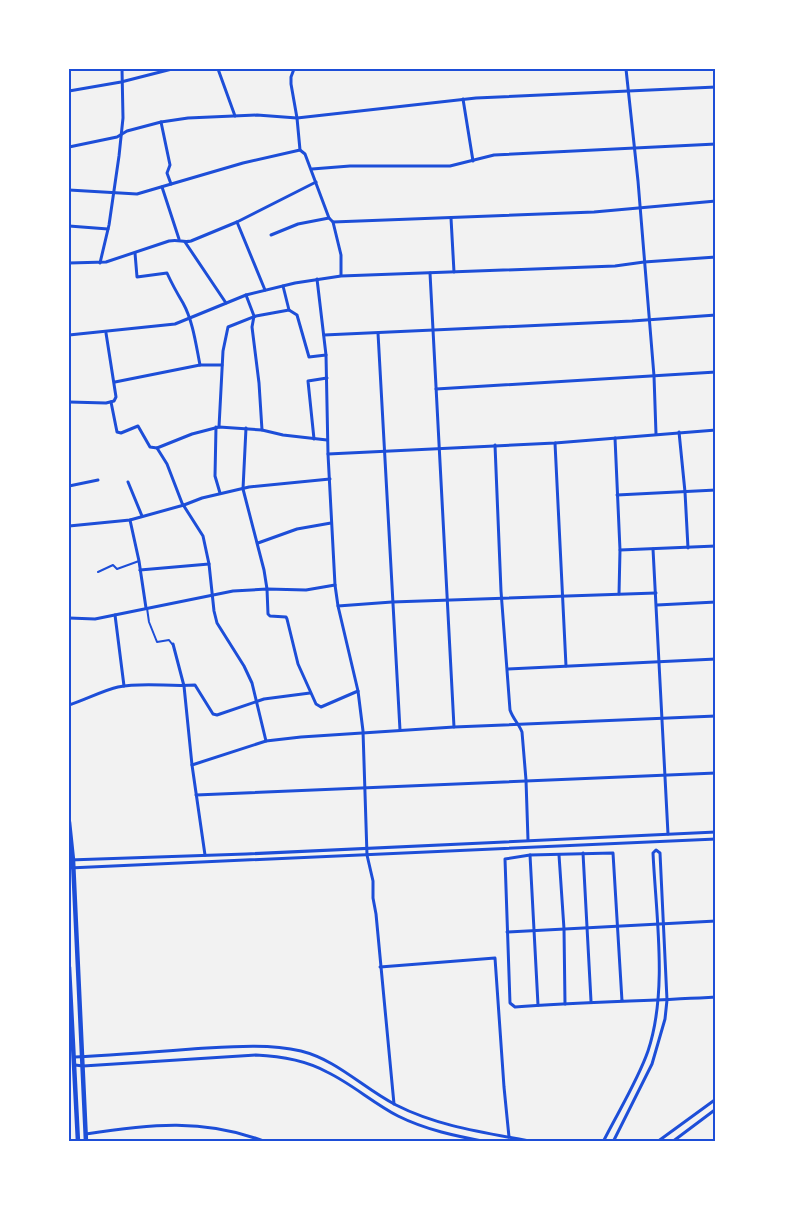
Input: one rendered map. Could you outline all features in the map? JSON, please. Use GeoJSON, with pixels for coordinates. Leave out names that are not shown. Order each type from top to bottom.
{"type":"FeatureCollection","features":[{"type":"Feature","properties":{"kind":"main road"},"geometry":{"type":"LineString","coordinates":[[69,822],[86,1142]]}},
{"type":"Feature","properties":{"kind":"main road"},"geometry":{"type":"LineString","coordinates":[[69,967],[78,1142]]}},
{"type":"Feature","properties":{"kind":"street"},"geometry":{"type":"LineString","coordinates":[[100,264],[114,194],[123,118],[122,69]]}},
{"type":"Feature","properties":{"kind":"street"},"geometry":{"type":"LineString","coordinates":[[69,91],[121,82],[172,69]]}},
{"type":"Feature","properties":{"kind":"street"},"geometry":{"type":"LineString","coordinates":[[218,69],[236,116]]}},
{"type":"Feature","properties":{"kind":"street"},"geometry":{"type":"LineString","coordinates":[[294,69],[291,84],[300,150],[305,154],[312,169],[329,218],[333,222],[341,255],[341,276]]}},
{"type":"Feature","properties":{"kind":"street"},"geometry":{"type":"LineString","coordinates":[[626,69],[654,376],[656,434]]}},
{"type":"Feature","properties":{"kind":"street"},"geometry":{"type":"LineString","coordinates":[[69,147],[120,136],[127,131],[161,122],[188,118],[257,115],[297,118],[463,99],[716,87]]}},
{"type":"Feature","properties":{"kind":"street"},"geometry":{"type":"LineString","coordinates":[[463,99],[473,161]]}},
{"type":"Feature","properties":{"kind":"street"},"geometry":{"type":"LineString","coordinates":[[161,122],[170,165],[167,173],[171,184]]}},
{"type":"Feature","properties":{"kind":"street"},"geometry":{"type":"LineString","coordinates":[[312,169],[350,166],[444,167],[494,155],[716,144]]}},
{"type":"Feature","properties":{"kind":"street"},"geometry":{"type":"LineString","coordinates":[[69,190],[137,194],[300,150]]}},
{"type":"Feature","properties":{"kind":"street"},"geometry":{"type":"LineString","coordinates":[[185,242],[237,222],[316,182]]}},
{"type":"Feature","properties":{"kind":"street"},"geometry":{"type":"LineString","coordinates":[[162,186],[179,239]]}},
{"type":"Feature","properties":{"kind":"street"},"geometry":{"type":"LineString","coordinates":[[333,222],[594,212],[640,206],[716,201]]}},
{"type":"Feature","properties":{"kind":"street"},"geometry":{"type":"LineString","coordinates":[[271,235],[298,224],[329,218]]}},
{"type":"Feature","properties":{"kind":"street"},"geometry":{"type":"LineString","coordinates":[[451,218],[454,272]]}},
{"type":"Feature","properties":{"kind":"street"},"geometry":{"type":"LineString","coordinates":[[237,222],[265,290]]}},
{"type":"Feature","properties":{"kind":"street"},"geometry":{"type":"LineString","coordinates":[[69,226],[108,229]]}},
{"type":"Feature","properties":{"kind":"street"},"geometry":{"type":"LineString","coordinates":[[69,263],[100,264],[179,239],[185,242],[226,303]]}},
{"type":"Feature","properties":{"kind":"street"},"geometry":{"type":"LineString","coordinates":[[135,252],[137,278],[167,273],[189,319],[200,365]]}},
{"type":"Feature","properties":{"kind":"street"},"geometry":{"type":"LineString","coordinates":[[69,335],[166,326],[246,295],[341,276],[615,266],[716,257]]}},
{"type":"Feature","properties":{"kind":"street"},"geometry":{"type":"LineString","coordinates":[[430,273],[454,726]]}},
{"type":"Feature","properties":{"kind":"street"},"geometry":{"type":"LineString","coordinates":[[317,279],[326,355],[327,440],[335,585],[358,691],[363,731],[366,847],[373,881],[394,1104]]}},
{"type":"Feature","properties":{"kind":"street"},"geometry":{"type":"LineString","coordinates":[[283,286],[289,310]]}},
{"type":"Feature","properties":{"kind":"street"},"geometry":{"type":"LineString","coordinates":[[246,295],[254,319],[252,327],[260,383],[262,430]]}},
{"type":"Feature","properties":{"kind":"street"},"geometry":{"type":"LineString","coordinates":[[220,493],[215,476],[224,340],[228,327],[266,314],[289,310],[297,315],[309,357],[326,355]]}},
{"type":"Feature","properties":{"kind":"street"},"geometry":{"type":"LineString","coordinates":[[324,335],[716,315]]}},
{"type":"Feature","properties":{"kind":"street"},"geometry":{"type":"LineString","coordinates":[[69,402],[111,402],[116,397],[106,332]]}},
{"type":"Feature","properties":{"kind":"street"},"geometry":{"type":"LineString","coordinates":[[378,333],[400,730]]}},
{"type":"Feature","properties":{"kind":"street"},"geometry":{"type":"LineString","coordinates":[[115,382],[200,365],[222,365]]}},
{"type":"Feature","properties":{"kind":"street"},"geometry":{"type":"LineString","coordinates":[[436,389],[716,372]]}},
{"type":"Feature","properties":{"kind":"street"},"geometry":{"type":"LineString","coordinates":[[314,439],[308,381],[327,378]]}},
{"type":"Feature","properties":{"kind":"street"},"geometry":{"type":"LineString","coordinates":[[111,402],[117,432],[121,433],[138,426],[150,447],[157,448],[192,434],[218,427],[246,428],[327,440]]}},
{"type":"Feature","properties":{"kind":"street"},"geometry":{"type":"LineString","coordinates":[[246,428],[243,489],[258,543],[267,589],[268,614],[288,619],[298,664],[316,704],[321,707],[358,691]]}},
{"type":"Feature","properties":{"kind":"street"},"geometry":{"type":"LineString","coordinates":[[328,454],[555,443],[716,430]]}},
{"type":"Feature","properties":{"kind":"street"},"geometry":{"type":"LineString","coordinates":[[679,432],[688,548]]}},
{"type":"Feature","properties":{"kind":"street"},"geometry":{"type":"LineString","coordinates":[[615,438],[620,550],[619,594]]}},
{"type":"Feature","properties":{"kind":"street"},"geometry":{"type":"LineString","coordinates":[[555,443],[566,666]]}},
{"type":"Feature","properties":{"kind":"street"},"geometry":{"type":"LineString","coordinates":[[495,445],[510,711],[522,732],[528,840]]}},
{"type":"Feature","properties":{"kind":"street"},"geometry":{"type":"LineString","coordinates":[[157,448],[184,505],[203,536],[217,623],[244,666],[258,701],[266,741]]}},
{"type":"Feature","properties":{"kind":"street"},"geometry":{"type":"LineString","coordinates":[[69,525],[130,520],[220,493],[265,484],[330,479]]}},
{"type":"Feature","properties":{"kind":"street"},"geometry":{"type":"LineString","coordinates":[[69,486],[98,480]]}},
{"type":"Feature","properties":{"kind":"street"},"geometry":{"type":"LineString","coordinates":[[128,482],[142,516]]}},
{"type":"Feature","properties":{"kind":"street"},"geometry":{"type":"LineString","coordinates":[[617,495],[716,490]]}},
{"type":"Feature","properties":{"kind":"street"},"geometry":{"type":"LineString","coordinates":[[130,520],[149,622],[157,642],[169,640],[172,644],[184,686],[192,765],[205,855]]}},
{"type":"Feature","properties":{"kind":"street"},"geometry":{"type":"LineString","coordinates":[[258,543],[297,529],[331,523]]}},
{"type":"Feature","properties":{"kind":"street"},"geometry":{"type":"LineString","coordinates":[[620,550],[716,546]]}},
{"type":"Feature","properties":{"kind":"street"},"geometry":{"type":"LineString","coordinates":[[653,549],[668,834]]}},
{"type":"Feature","properties":{"kind":"street"},"geometry":{"type":"LineString","coordinates":[[98,572],[112,566],[117,569],[139,561]]}},
{"type":"Feature","properties":{"kind":"street"},"geometry":{"type":"LineString","coordinates":[[140,570],[209,564]]}},
{"type":"Feature","properties":{"kind":"street"},"geometry":{"type":"LineString","coordinates":[[69,618],[95,619],[233,591],[306,590],[335,585]]}},
{"type":"Feature","properties":{"kind":"street"},"geometry":{"type":"LineString","coordinates":[[338,606],[392,602],[656,594]]}},
{"type":"Feature","properties":{"kind":"street"},"geometry":{"type":"LineString","coordinates":[[657,605],[716,602]]}},
{"type":"Feature","properties":{"kind":"street"},"geometry":{"type":"LineString","coordinates":[[115,615],[124,686]]}},
{"type":"Feature","properties":{"kind":"street"},"geometry":{"type":"LineString","coordinates":[[507,669],[716,659]]}},
{"type":"Feature","properties":{"kind":"street"},"geometry":{"type":"LineString","coordinates":[[69,705],[115,687],[157,684],[196,686],[215,715],[258,701],[310,693]]}},
{"type":"Feature","properties":{"kind":"street"},"geometry":{"type":"LineString","coordinates":[[192,765],[266,741],[363,731],[716,716]]}},
{"type":"Feature","properties":{"kind":"street"},"geometry":{"type":"LineString","coordinates":[[196,795],[716,772]]}},
{"type":"Feature","properties":{"kind":"street"},"geometry":{"type":"LineString","coordinates":[[71,860],[716,832]]}},
{"type":"Feature","properties":{"kind":"street"},"geometry":{"type":"LineString","coordinates":[[71,868],[716,839]]}},
{"type":"Feature","properties":{"kind":"street"},"geometry":{"type":"LineString","coordinates":[[603,1142],[647,1053],[655,1027],[659,1000],[653,854],[656,850],[660,853],[667,1000],[660,1038],[652,1064],[614,1142]]}},
{"type":"Feature","properties":{"kind":"street"},"geometry":{"type":"LineString","coordinates":[[622,1001],[614,855],[611,852],[530,855],[505,860],[510,1003],[515,1007],[716,997]]}},
{"type":"Feature","properties":{"kind":"street"},"geometry":{"type":"LineString","coordinates":[[583,853],[591,1002]]}},
{"type":"Feature","properties":{"kind":"street"},"geometry":{"type":"LineString","coordinates":[[530,855],[538,1005]]}},
{"type":"Feature","properties":{"kind":"street"},"geometry":{"type":"LineString","coordinates":[[559,855],[564,929],[565,1004]]}},
{"type":"Feature","properties":{"kind":"street"},"geometry":{"type":"LineString","coordinates":[[507,932],[716,921]]}},
{"type":"Feature","properties":{"kind":"street"},"geometry":{"type":"LineString","coordinates":[[380,967],[495,958],[509,1137]]}},
{"type":"Feature","properties":{"kind":"street"},"geometry":{"type":"LineString","coordinates":[[75,1057],[235,1046],[274,1047],[301,1051],[338,1067],[394,1104],[439,1122],[536,1142]]}},
{"type":"Feature","properties":{"kind":"street"},"geometry":{"type":"LineString","coordinates":[[75,1065],[256,1055],[275,1056],[311,1065],[327,1072],[401,1118],[441,1132],[487,1142]]}},
{"type":"Feature","properties":{"kind":"street"},"geometry":{"type":"LineString","coordinates":[[657,1142],[716,1099]]}},
{"type":"Feature","properties":{"kind":"street"},"geometry":{"type":"LineString","coordinates":[[672,1142],[716,1109]]}},
{"type":"Feature","properties":{"kind":"street"},"geometry":{"type":"LineString","coordinates":[[69,1118],[77,1118]]}},
{"type":"Feature","properties":{"kind":"street"},"geometry":{"type":"LineString","coordinates":[[86,1134],[169,1124],[201,1125],[246,1134],[266,1142]]}}]}
